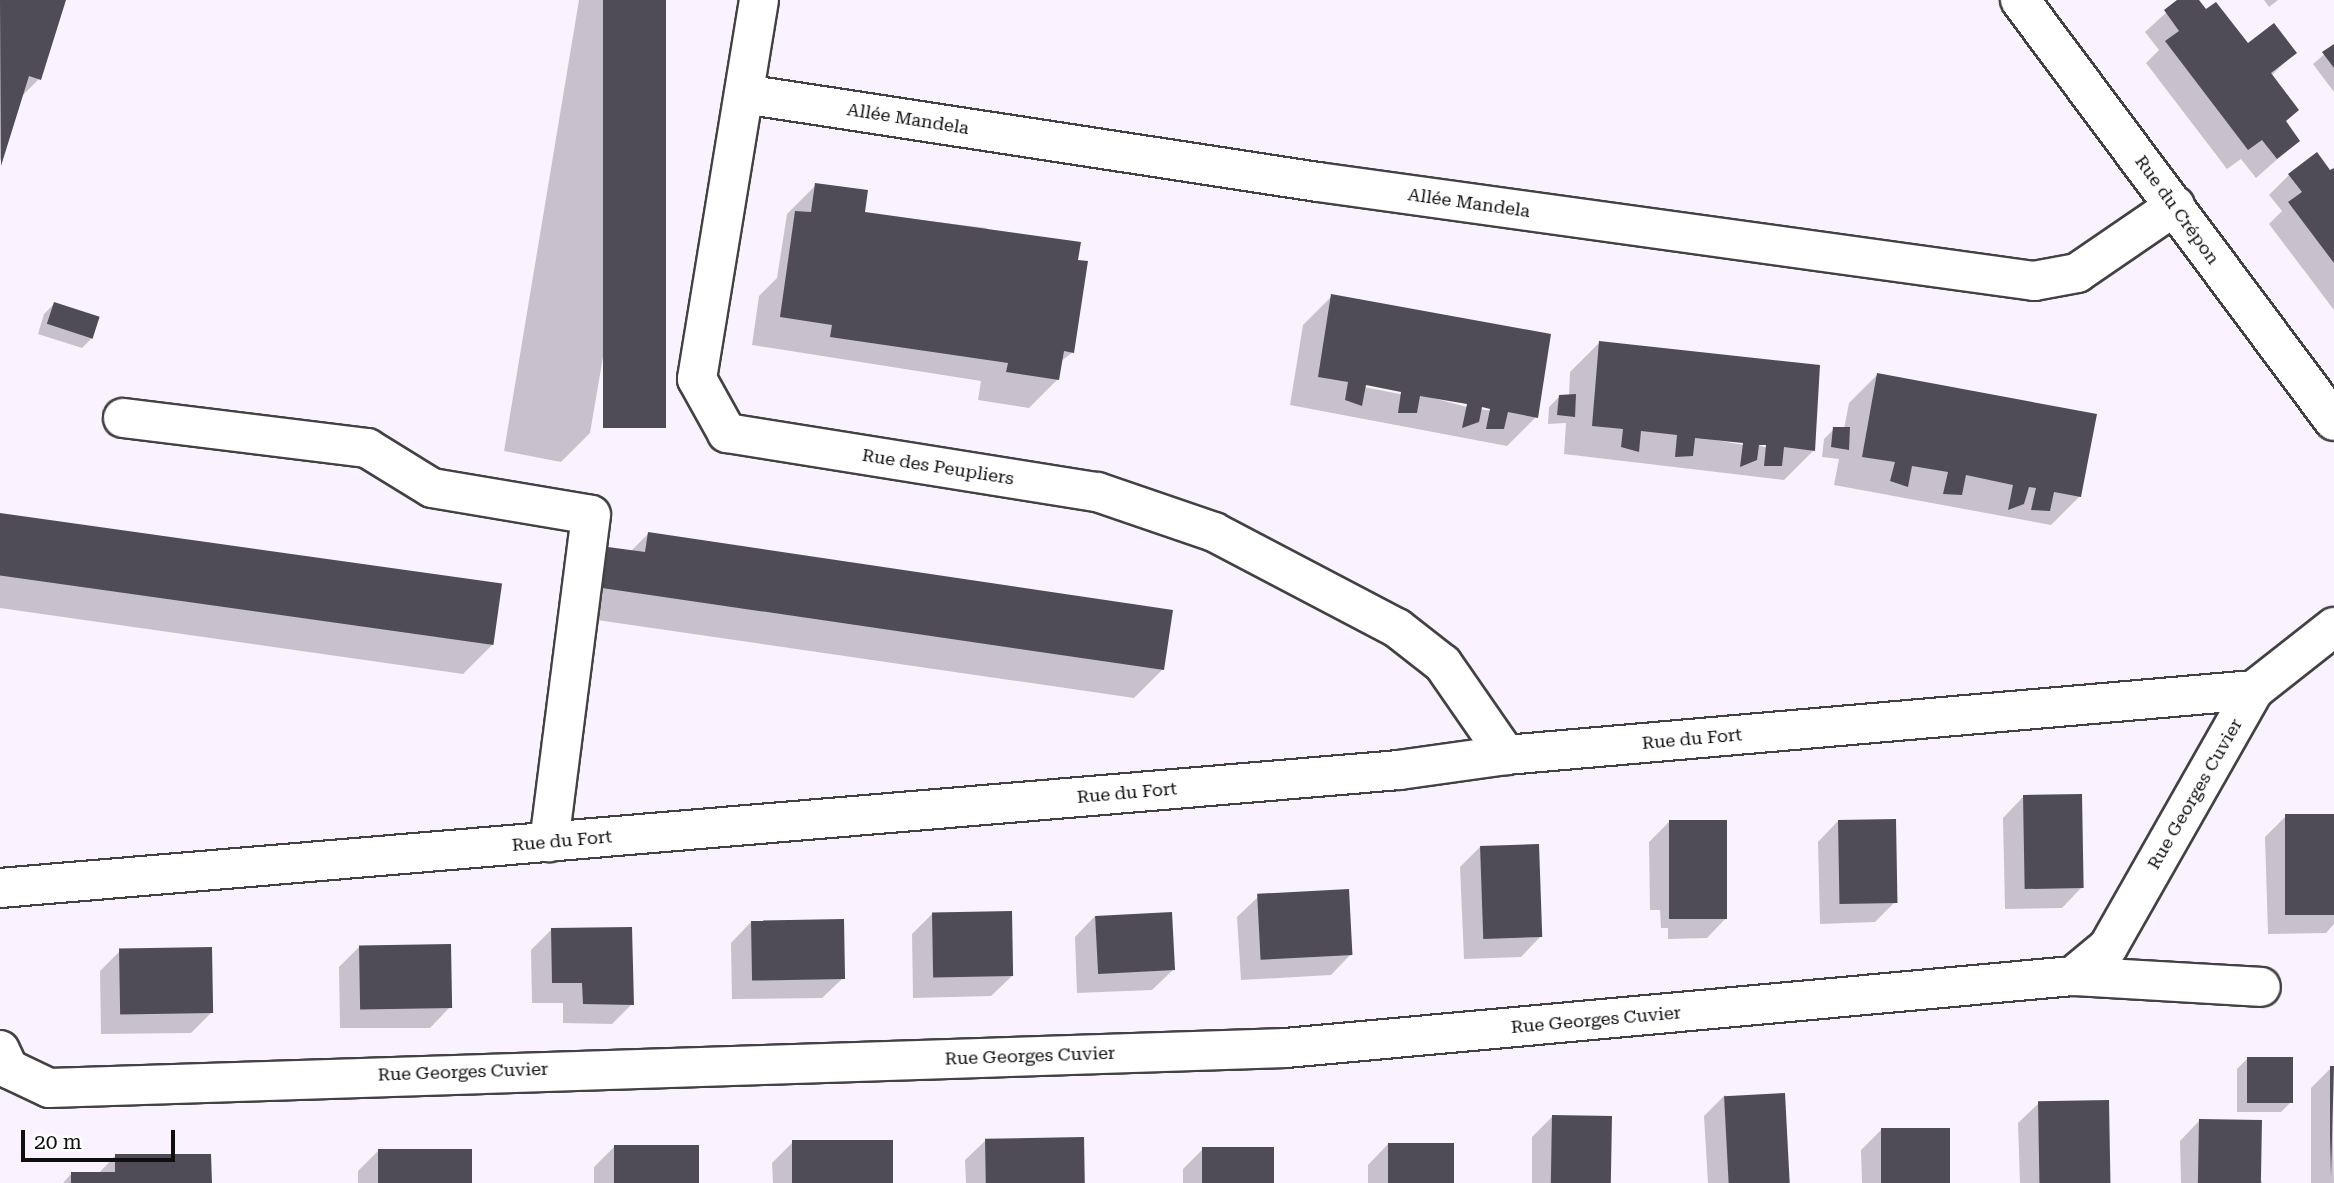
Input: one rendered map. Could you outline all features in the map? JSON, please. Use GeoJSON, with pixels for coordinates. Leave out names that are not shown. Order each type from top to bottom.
{"type":"FeatureCollection","features":[{"type":"Feature","properties":{"kind":"street","name":"Rue des Peupliers"},"geometry":{"type":"LineString","coordinates":[[759,0],[696,379],[727,433],[1097,492],[1214,532],[1397,628],[1443,664],[1506,755]]}},
{"type":"Feature","properties":{"kind":"street","name":"Rue du Crépon"},"geometry":{"type":"LineString","coordinates":[[2020,0],[2334,421]]}},
{"type":"Feature","properties":{"kind":"street","name":"Allée Mandela"},"geometry":{"type":"LineString","coordinates":[[744,94],[1318,182],[2034,281],[2077,273],[2175,206]]}},
{"type":"Feature","properties":{"kind":"street"},"geometry":{"type":"LineString","coordinates":[[123,418],[367,448],[432,488],[591,515],[549,842]]}},
{"type":"Feature","properties":{"kind":"street","name":"Rue Georges Cuvier"},"geometry":{"type":"LineString","coordinates":[[2073,975],[2108,947],[2254,690],[2334,627]]}},
{"type":"Feature","properties":{"kind":"street","name":"Rue du Fort"},"geometry":{"type":"LineString","coordinates":[[0,888],[1399,770],[1506,755],[2254,690]]}},
{"type":"Feature","properties":{"kind":"street","name":"Rue Georges Cuvier"},"geometry":{"type":"LineString","coordinates":[[0,1050],[9,1069],[49,1088],[1272,1049],[2073,975],[2261,987]]}},
{"type":"Feature","properties":{"kind":"building"},"geometry":{"type":"Polygon","coordinates":[[[0,0],[66,0],[41,80],[29,76],[1,166],[0,0]]]}},
{"type":"Feature","properties":{"kind":"building"},"geometry":{"type":"Polygon","coordinates":[[[603,0],[666,0],[666,428],[603,428],[603,0]]]}},
{"type":"Feature","properties":{"kind":"building"},"geometry":{"type":"Polygon","coordinates":[[[2177,0],[2199,0],[2206,9],[2216,2],[2248,43],[2274,23],[2297,53],[2271,73],[2299,110],[2286,121],[2300,141],[2277,159],[2262,140],[2248,150],[2165,41],[2179,31],[2164,10],[2177,0]]]}},
{"type":"Feature","properties":{"kind":"building"},"geometry":{"type":"Polygon","coordinates":[[[2334,44],[2334,68],[2322,52],[2334,44]]]}},
{"type":"Feature","properties":{"kind":"building"},"geometry":{"type":"Polygon","coordinates":[[[2317,152],[2330,170],[2334,168],[2334,263],[2288,202],[2302,192],[2288,174],[2317,152]]]}},
{"type":"Feature","properties":{"kind":"building"},"geometry":{"type":"Polygon","coordinates":[[[815,183],[868,190],[865,212],[1081,242],[1078,260],[1088,261],[1074,353],[1064,351],[1059,380],[1006,372],[1008,363],[830,337],[832,325],[780,317],[795,211],[811,212],[815,183]]]}},
{"type":"Feature","properties":{"kind":"building"},"geometry":{"type":"Polygon","coordinates":[[[1331,294],[1551,334],[1538,418],[1508,412],[1504,429],[1486,429],[1490,409],[1482,407],[1479,422],[1462,428],[1467,404],[1420,396],[1417,413],[1398,413],[1401,392],[1366,385],[1362,406],[1345,400],[1348,382],[1318,377],[1331,294]]]}},
{"type":"Feature","properties":{"kind":"building"},"geometry":{"type":"Polygon","coordinates":[[[54,302],[100,317],[93,339],[47,324],[54,302]]]}},
{"type":"Feature","properties":{"kind":"building"},"geometry":{"type":"Polygon","coordinates":[[[1599,341],[1820,365],[1815,451],[1784,447],[1782,466],[1764,466],[1766,445],[1759,445],[1757,460],[1740,467],[1743,443],[1695,438],[1693,456],[1675,457],[1677,435],[1641,431],[1639,452],[1621,447],[1623,429],[1592,426],[1599,341]]]}},
{"type":"Feature","properties":{"kind":"building"},"geometry":{"type":"Polygon","coordinates":[[[1877,373],[2097,414],[2081,497],[2054,492],[2050,511],[2031,510],[2036,488],[2029,487],[2024,504],[2008,510],[2013,485],[1966,475],[1962,495],[1943,494],[1948,472],[1912,466],[1908,487],[1890,481],[1895,462],[1862,457],[1877,373]]]}},
{"type":"Feature","properties":{"kind":"building"},"geometry":{"type":"Polygon","coordinates":[[[1576,394],[1575,417],[1557,415],[1559,395],[1576,394]]]}},
{"type":"Feature","properties":{"kind":"building"},"geometry":{"type":"Polygon","coordinates":[[[1833,427],[1850,427],[1849,450],[1831,447],[1833,427]]]}},
{"type":"Feature","properties":{"kind":"building"},"geometry":{"type":"Polygon","coordinates":[[[0,513],[502,584],[493,645],[0,576],[0,513]]]}},
{"type":"Feature","properties":{"kind":"building"},"geometry":{"type":"Polygon","coordinates":[[[648,532],[1173,610],[1164,670],[602,588],[608,547],[645,552],[648,532]]]}},
{"type":"Feature","properties":{"kind":"building"},"geometry":{"type":"Polygon","coordinates":[[[2082,794],[2084,888],[2025,889],[2023,795],[2082,794]]]}},
{"type":"Feature","properties":{"kind":"building"},"geometry":{"type":"Polygon","coordinates":[[[2285,814],[2334,814],[2334,915],[2285,915],[2285,814]]]}},
{"type":"Feature","properties":{"kind":"building"},"geometry":{"type":"Polygon","coordinates":[[[1896,819],[1897,903],[1839,904],[1838,820],[1896,819]]]}},
{"type":"Feature","properties":{"kind":"building"},"geometry":{"type":"Polygon","coordinates":[[[1669,820],[1727,820],[1727,919],[1669,919],[1669,820]]]}},
{"type":"Feature","properties":{"kind":"building"},"geometry":{"type":"Polygon","coordinates":[[[1539,844],[1542,937],[1483,939],[1480,846],[1539,844]]]}},
{"type":"Feature","properties":{"kind":"building"},"geometry":{"type":"Polygon","coordinates":[[[1349,889],[1352,955],[1261,960],[1257,894],[1349,889]]]}},
{"type":"Feature","properties":{"kind":"building"},"geometry":{"type":"Polygon","coordinates":[[[1012,911],[1013,976],[933,977],[932,912],[1012,911]]]}},
{"type":"Feature","properties":{"kind":"building"},"geometry":{"type":"Polygon","coordinates":[[[1172,912],[1175,970],[1098,974],[1095,916],[1172,912]]]}},
{"type":"Feature","properties":{"kind":"building"},"geometry":{"type":"Polygon","coordinates":[[[844,919],[845,979],[752,981],[751,921],[844,919]]]}},
{"type":"Feature","properties":{"kind":"building"},"geometry":{"type":"Polygon","coordinates":[[[632,927],[634,1005],[583,1004],[582,983],[552,983],[551,928],[632,927]]]}},
{"type":"Feature","properties":{"kind":"building"},"geometry":{"type":"Polygon","coordinates":[[[451,944],[452,1008],[360,1010],[359,946],[451,944]]]}},
{"type":"Feature","properties":{"kind":"building"},"geometry":{"type":"Polygon","coordinates":[[[212,947],[213,1013],[120,1015],[119,949],[212,947]]]}},
{"type":"Feature","properties":{"kind":"building"},"geometry":{"type":"Polygon","coordinates":[[[2247,1057],[2293,1057],[2293,1103],[2247,1103],[2247,1057]]]}},
{"type":"Feature","properties":{"kind":"building"},"geometry":{"type":"Polygon","coordinates":[[[2330,1066],[2334,1066],[2331,1176],[2330,1137],[2330,1066]]]}},
{"type":"Feature","properties":{"kind":"building"},"geometry":{"type":"Polygon","coordinates":[[[1785,1093],[1790,1183],[1729,1183],[1724,1096],[1785,1093]]]}},
{"type":"Feature","properties":{"kind":"building"},"geometry":{"type":"Polygon","coordinates":[[[2109,1100],[2110,1183],[2039,1183],[2038,1101],[2109,1100]]]}},
{"type":"Feature","properties":{"kind":"building"},"geometry":{"type":"Polygon","coordinates":[[[1552,1115],[1612,1116],[1611,1183],[1551,1183],[1552,1115]]]}},
{"type":"Feature","properties":{"kind":"building"},"geometry":{"type":"Polygon","coordinates":[[[2199,1119],[2262,1120],[2261,1183],[2198,1183],[2199,1119]]]}},
{"type":"Feature","properties":{"kind":"building"},"geometry":{"type":"Polygon","coordinates":[[[1881,1128],[1950,1128],[1950,1183],[1881,1183],[1881,1128]]]}},
{"type":"Feature","properties":{"kind":"building"},"geometry":{"type":"Polygon","coordinates":[[[1084,1137],[1085,1183],[986,1183],[985,1139],[1084,1137]]]}},
{"type":"Feature","properties":{"kind":"building"},"geometry":{"type":"Polygon","coordinates":[[[792,1140],[893,1140],[893,1183],[792,1183],[792,1140]]]}},
{"type":"Feature","properties":{"kind":"building"},"geometry":{"type":"Polygon","coordinates":[[[1388,1143],[1454,1143],[1454,1183],[1388,1183],[1388,1143]]]}},
{"type":"Feature","properties":{"kind":"building"},"geometry":{"type":"Polygon","coordinates":[[[614,1145],[699,1145],[699,1183],[614,1183],[614,1145]]]}},
{"type":"Feature","properties":{"kind":"building"},"geometry":{"type":"Polygon","coordinates":[[[1202,1147],[1274,1147],[1274,1183],[1202,1183],[1202,1147]]]}},
{"type":"Feature","properties":{"kind":"building"},"geometry":{"type":"Polygon","coordinates":[[[378,1149],[472,1149],[472,1183],[378,1183],[378,1149]]]}},
{"type":"Feature","properties":{"kind":"building"},"geometry":{"type":"Polygon","coordinates":[[[115,1154],[211,1154],[212,1183],[71,1183],[71,1172],[115,1172],[115,1154]]]}}]}
